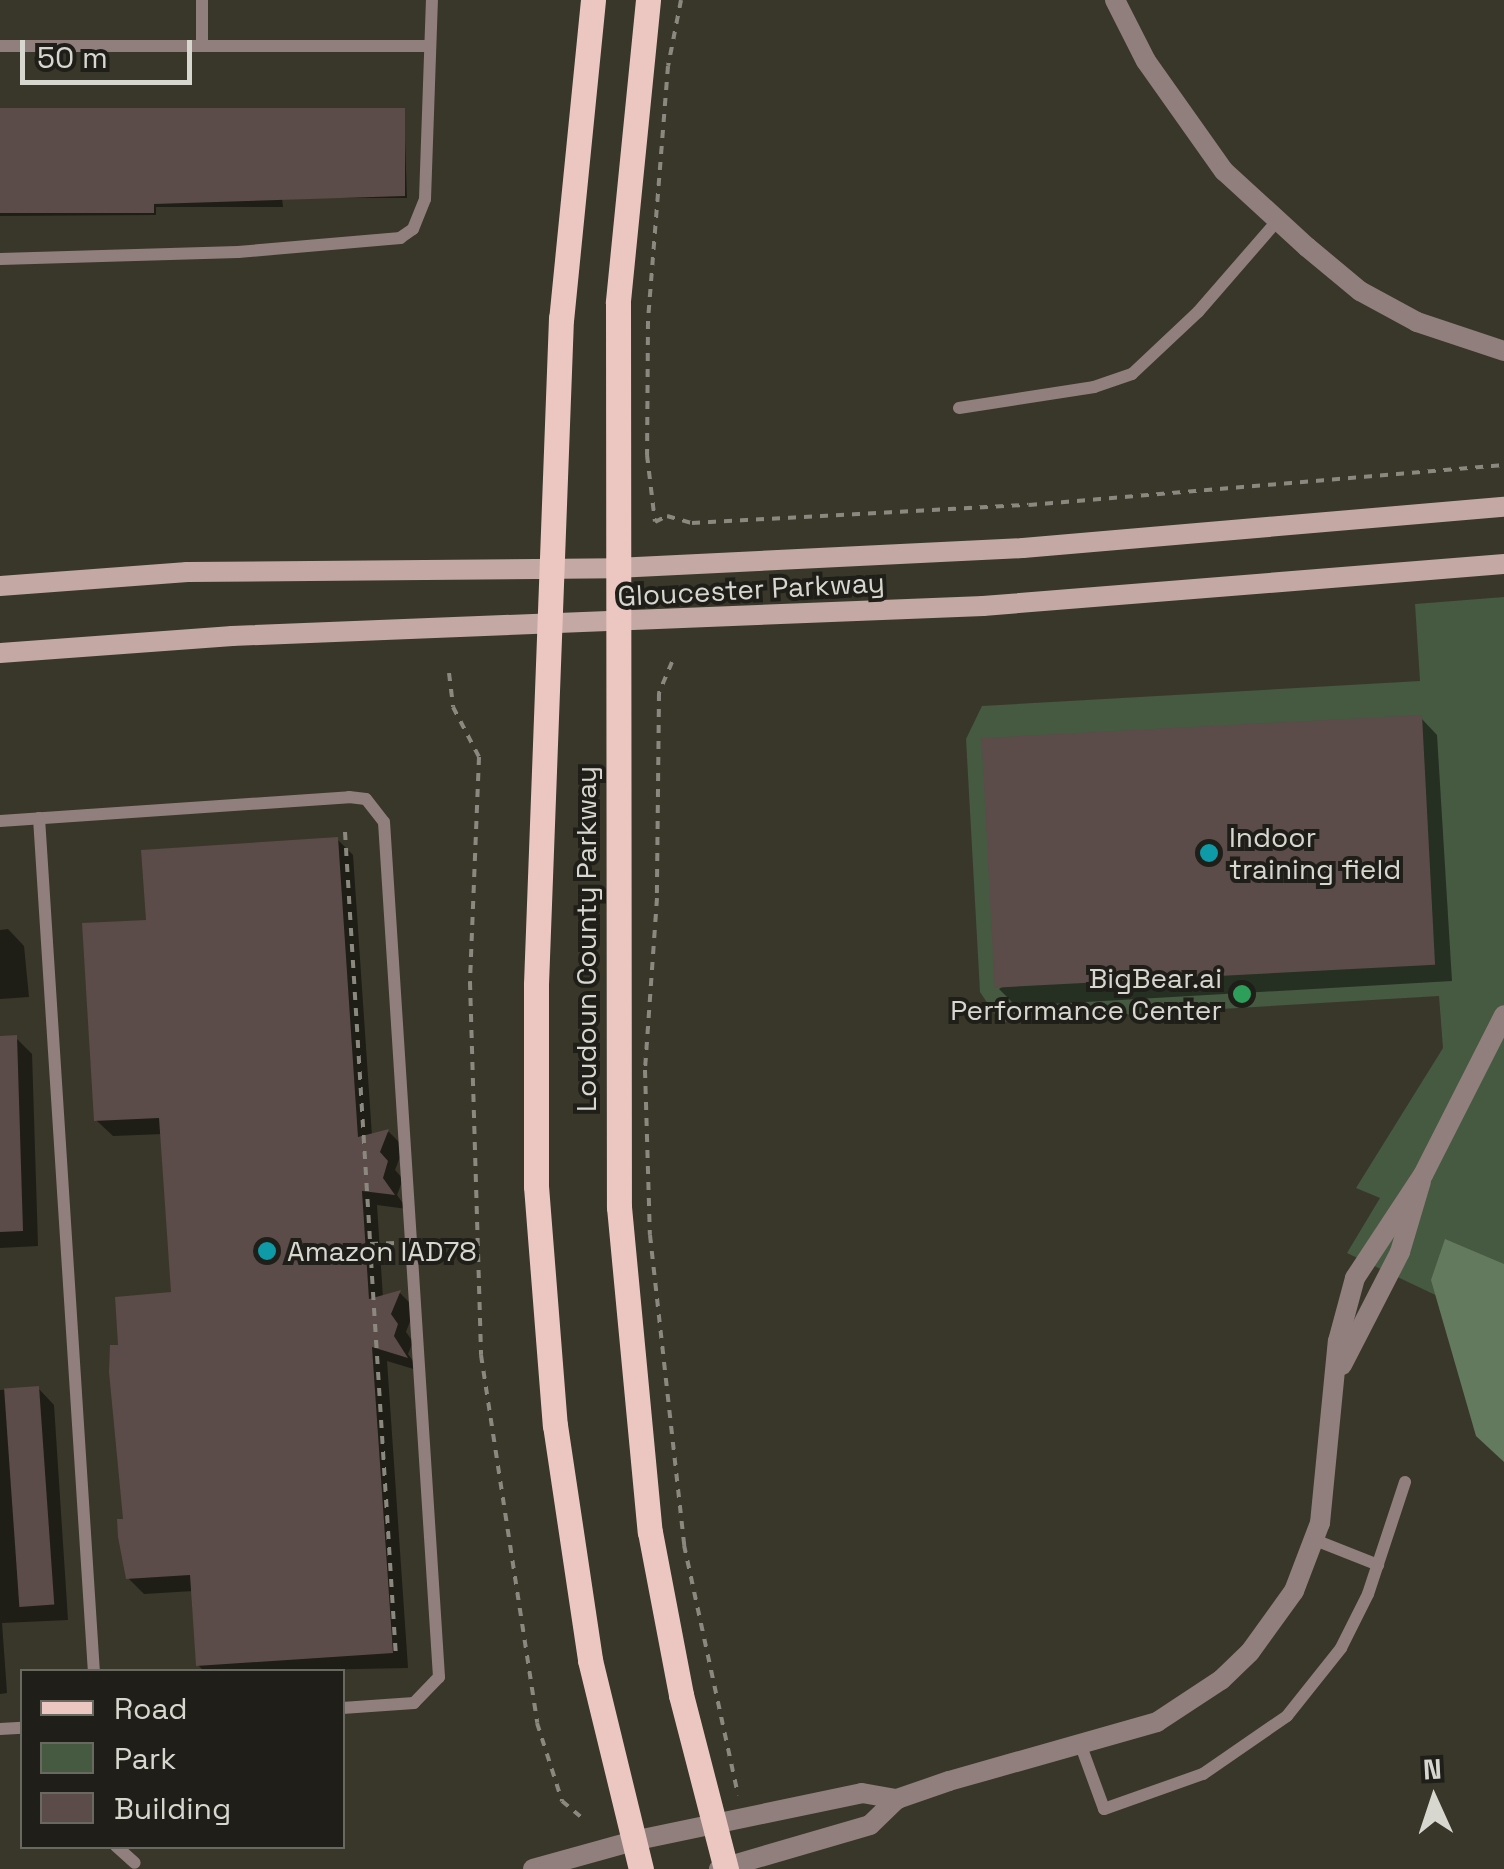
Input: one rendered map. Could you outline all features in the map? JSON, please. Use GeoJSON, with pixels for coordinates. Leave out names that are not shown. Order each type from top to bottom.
{"type":"FeatureCollection","features":[{"type":"Feature","properties":{"kind":"main road","name":"Loudoun County Parkway"},"geometry":{"type":"LineString","coordinates":[[593,0],[561,318],[555,570],[534,1072],[554,1425],[590,1660],[641,1869]]}},
{"type":"Feature","properties":{"kind":"main road","name":"Loudoun County Parkway"},"geometry":{"type":"LineString","coordinates":[[648,0],[622,237],[614,623],[615,1123],[631,1382],[650,1532],[724,1868]]}},
{"type":"Feature","properties":{"kind":"main road","name":"Gloucester Parkway"},"geometry":{"type":"LineString","coordinates":[[0,586],[187,572],[555,570],[1023,548],[1504,506]]}},
{"type":"Feature","properties":{"kind":"main road","name":"Gloucester Parkway"},"geometry":{"type":"LineString","coordinates":[[0,653],[94,643],[983,606],[1504,564]]}},
{"type":"Feature","properties":{"kind":"street"},"geometry":{"type":"LineString","coordinates":[[1115,0],[1146,62],[1224,170],[1278,220],[1360,291],[1417,322],[1504,351]]}},
{"type":"Feature","properties":{"kind":"street"},"geometry":{"type":"LineString","coordinates":[[533,1869],[633,1841],[862,1794],[897,1799],[1157,1722],[1222,1680],[1276,1620],[1316,1540],[1328,1484],[1335,1380],[1400,1252],[1422,1175],[1504,1016]]}},
{"type":"Feature","properties":{"kind":"street"},"geometry":{"type":"LineString","coordinates":[[724,1868],[870,1825],[897,1799]]}},
{"type":"Feature","properties":{"kind":"lane"},"geometry":{"type":"LineString","coordinates":[[202,0],[202,44]]}},
{"type":"Feature","properties":{"kind":"lane"},"geometry":{"type":"LineString","coordinates":[[0,259],[238,252],[400,238],[413,229],[425,200],[432,0]]}},
{"type":"Feature","properties":{"kind":"lane"},"geometry":{"type":"LineString","coordinates":[[0,46],[430,46]]}},
{"type":"Feature","properties":{"kind":"lane"},"geometry":{"type":"LineString","coordinates":[[959,408],[1094,387],[1132,374],[1198,312],[1278,220]]}},
{"type":"Feature","properties":{"kind":"lane"},"geometry":{"type":"LineString","coordinates":[[0,821],[349,797],[376,808],[384,822],[439,1677],[414,1703],[345,1708]]}},
{"type":"Feature","properties":{"kind":"lane"},"geometry":{"type":"LineString","coordinates":[[39,818],[94,1669]]}},
{"type":"Feature","properties":{"kind":"lane"},"geometry":{"type":"LineString","coordinates":[[1081,1746],[1104,1810],[1203,1774],[1249,1746],[1319,1682],[1378,1565],[1406,1482]]}},
{"type":"Feature","properties":{"kind":"lane"},"geometry":{"type":"LineString","coordinates":[[1316,1540],[1378,1565]]}},
{"type":"Feature","properties":{"kind":"path"},"geometry":{"type":"LineString","coordinates":[[681,0],[668,66],[650,286],[647,455],[655,522],[667,516],[692,523],[1030,505],[1504,465]]}},
{"type":"Feature","properties":{"kind":"path"},"geometry":{"type":"LineString","coordinates":[[672,662],[659,693],[657,898],[645,1070],[650,1235],[684,1545],[744,1819]]}},
{"type":"Feature","properties":{"kind":"path"},"geometry":{"type":"LineString","coordinates":[[449,673],[453,707],[478,758],[470,1020],[481,1355],[537,1723],[562,1801],[582,1818]]}},
{"type":"Feature","properties":{"kind":"path"},"geometry":{"type":"LineString","coordinates":[[344,832],[396,1655]]}},
{"type":"Feature","properties":{"kind":"path"},"geometry":{"type":"LineString","coordinates":[[370,1244],[411,1243]]}},
{"type":"Feature","properties":{"kind":"green space","name":"BigBear.ai Performance Center"},"geometry":{"type":"Polygon","coordinates":[[[1504,597],[1504,1392],[1448,1301],[1347,1253],[1380,1198],[1356,1188],[1443,1048],[1439,996],[1000,1022],[980,992],[966,739],[982,706],[1420,681],[1415,604],[1504,597]]]}},
{"type":"Feature","properties":{"kind":"green space"},"geometry":{"type":"Polygon","coordinates":[[[1445,1239],[1504,1264],[1504,1462],[1476,1436],[1431,1280],[1445,1239]]]}},
{"type":"Feature","properties":{"kind":"building"},"geometry":{"type":"Polygon","coordinates":[[[0,108],[405,108],[405,196],[154,204],[154,213],[0,213],[0,108]]]}},
{"type":"Feature","properties":{"kind":"building","name":"Indoor training field"},"geometry":{"type":"Polygon","coordinates":[[[1422,715],[1435,965],[995,988],[982,738],[1422,715]]]}},
{"type":"Feature","properties":{"kind":"building","name":"Amazon IAD78"},"geometry":{"type":"Polygon","coordinates":[[[338,837],[358,1137],[389,1129],[380,1152],[388,1161],[383,1178],[395,1195],[362,1191],[369,1299],[401,1290],[391,1314],[398,1324],[394,1336],[408,1358],[372,1347],[393,1653],[196,1666],[190,1575],[126,1579],[118,1537],[117,1519],[123,1519],[109,1372],[110,1345],[118,1345],[115,1297],[171,1292],[159,1118],[94,1121],[82,923],[146,920],[141,850],[338,837]]]}},
{"type":"Feature","properties":{"kind":"building"},"geometry":{"type":"Polygon","coordinates":[[[17,1035],[23,1231],[0,1232],[0,1036],[17,1035]]]}},
{"type":"Feature","properties":{"kind":"building"},"geometry":{"type":"Polygon","coordinates":[[[39,1386],[54,1604],[19,1607],[4,1388],[39,1386]]]}},
{"type":"Feature","properties":{"kind":"place","name":"Indoor training field"},"geometry":{"type":"Point","coordinates":[1209,853]}},
{"type":"Feature","properties":{"kind":"place","name":"BigBear.ai Performance Center"},"geometry":{"type":"Point","coordinates":[1242,994]}},
{"type":"Feature","properties":{"kind":"place","name":"Amazon IAD78"},"geometry":{"type":"Point","coordinates":[267,1251]}}]}
